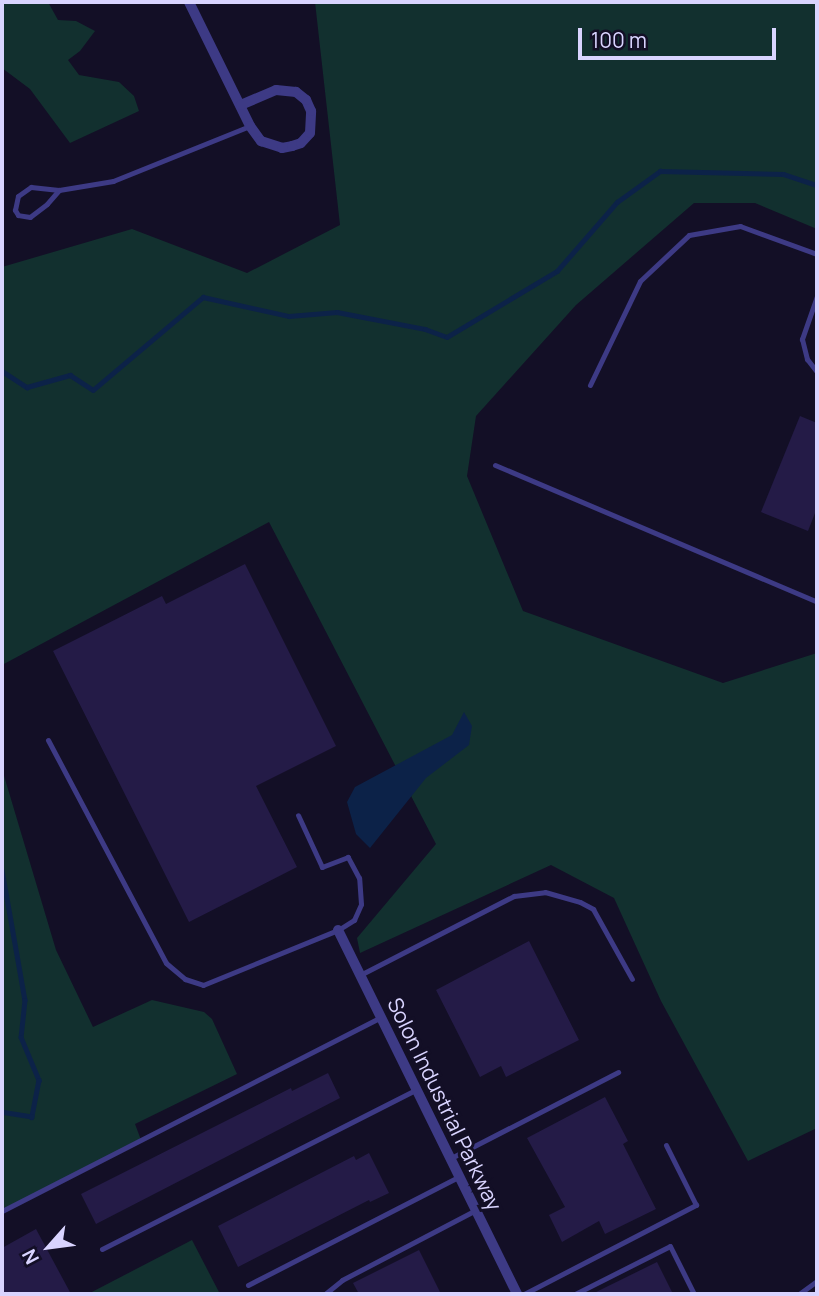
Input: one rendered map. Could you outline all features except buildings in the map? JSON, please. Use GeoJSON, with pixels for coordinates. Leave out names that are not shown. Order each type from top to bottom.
{"type":"FeatureCollection","features":[{"type":"Feature","properties":{"kind":"street"},"geometry":{"type":"LineString","coordinates":[[189,2],[250,126],[261,141],[272,146],[292,146],[302,143],[310,133],[311,111],[306,100],[286,90],[276,90],[240,105]]}},
{"type":"Feature","properties":{"kind":"street","name":"Solon Industrial Parkway"},"geometry":{"type":"LineString","coordinates":[[338,930],[517,1294]]}},
{"type":"Feature","properties":{"kind":"lane"},"geometry":{"type":"LineString","coordinates":[[58,190],[47,204],[30,217],[18,215],[16,202],[23,191],[31,187],[58,190],[113,181],[250,126]]}},
{"type":"Feature","properties":{"kind":"lane"},"geometry":{"type":"LineString","coordinates":[[590,385],[640,281],[689,235],[740,226],[817,254]]}},
{"type":"Feature","properties":{"kind":"lane"},"geometry":{"type":"LineString","coordinates":[[817,296],[802,339],[807,359],[817,372]]}},
{"type":"Feature","properties":{"kind":"lane"},"geometry":{"type":"LineString","coordinates":[[495,465],[817,602]]}},
{"type":"Feature","properties":{"kind":"lane"},"geometry":{"type":"LineString","coordinates":[[48,740],[166,963],[185,979],[203,985],[338,930],[354,920],[361,904],[359,878],[348,857],[322,867],[298,815]]}},
{"type":"Feature","properties":{"kind":"lane"},"geometry":{"type":"LineString","coordinates":[[360,975],[514,896],[545,892],[580,902],[593,909],[632,979]]}},
{"type":"Feature","properties":{"kind":"lane"},"geometry":{"type":"LineString","coordinates":[[2,1211],[381,1017]]}},
{"type":"Feature","properties":{"kind":"lane"},"geometry":{"type":"LineString","coordinates":[[451,1158],[618,1072]]}},
{"type":"Feature","properties":{"kind":"lane"},"geometry":{"type":"LineString","coordinates":[[102,1249],[417,1089]]}},
{"type":"Feature","properties":{"kind":"lane"},"geometry":{"type":"LineString","coordinates":[[524,1294],[696,1205],[666,1144]]}},
{"type":"Feature","properties":{"kind":"lane"},"geometry":{"type":"LineString","coordinates":[[248,1285],[460,1176]]}},
{"type":"Feature","properties":{"kind":"lane"},"geometry":{"type":"LineString","coordinates":[[325,1294],[342,1280],[476,1210]]}},
{"type":"Feature","properties":{"kind":"lane"},"geometry":{"type":"LineString","coordinates":[[575,1294],[670,1246],[694,1294]]}},
{"type":"Feature","properties":{"kind":"lane"},"geometry":{"type":"LineString","coordinates":[[799,1294],[817,1281]]}},
{"type":"Feature","properties":{"kind":"green space"},"geometry":{"type":"Polygon","coordinates":[[[2,2],[48,2],[58,20],[76,21],[95,31],[80,51],[68,60],[79,75],[119,82],[134,96],[139,111],[70,143],[30,89],[2,68],[2,2]]]}},
{"type":"Feature","properties":{"kind":"green space"},"geometry":{"type":"Polygon","coordinates":[[[315,2],[817,2],[817,229],[755,203],[694,203],[576,305],[476,416],[467,476],[523,611],[723,683],[817,653],[817,1128],[748,1161],[661,1001],[614,898],[551,865],[360,953],[357,938],[436,844],[269,522],[2,665],[2,267],[132,229],[247,273],[340,225],[315,2]]]}},
{"type":"Feature","properties":{"kind":"green space"},"geometry":{"type":"Polygon","coordinates":[[[2,769],[56,950],[93,1027],[152,1000],[204,1012],[212,1019],[237,1074],[135,1124],[141,1140],[2,1211],[2,769]]]}},
{"type":"Feature","properties":{"kind":"green space"},"geometry":{"type":"Polygon","coordinates":[[[192,1240],[220,1294],[88,1294],[192,1240]]]}},
{"type":"Feature","properties":{"kind":"water"},"geometry":{"type":"Polygon","coordinates":[[[464,712],[472,726],[469,745],[426,778],[370,848],[356,834],[347,802],[355,787],[452,735],[464,712]]]}},
{"type":"Feature","properties":{"kind":"waterway"},"geometry":{"type":"LineString","coordinates":[[2,371],[27,387],[70,375],[93,390],[203,297],[289,316],[337,312],[425,329],[447,337],[557,271],[617,202],[660,171],[783,174],[817,185]]}},
{"type":"Feature","properties":{"kind":"waterway"},"geometry":{"type":"LineString","coordinates":[[2,870],[25,1000],[21,1037],[39,1080],[32,1117],[2,1112]]}}]}
